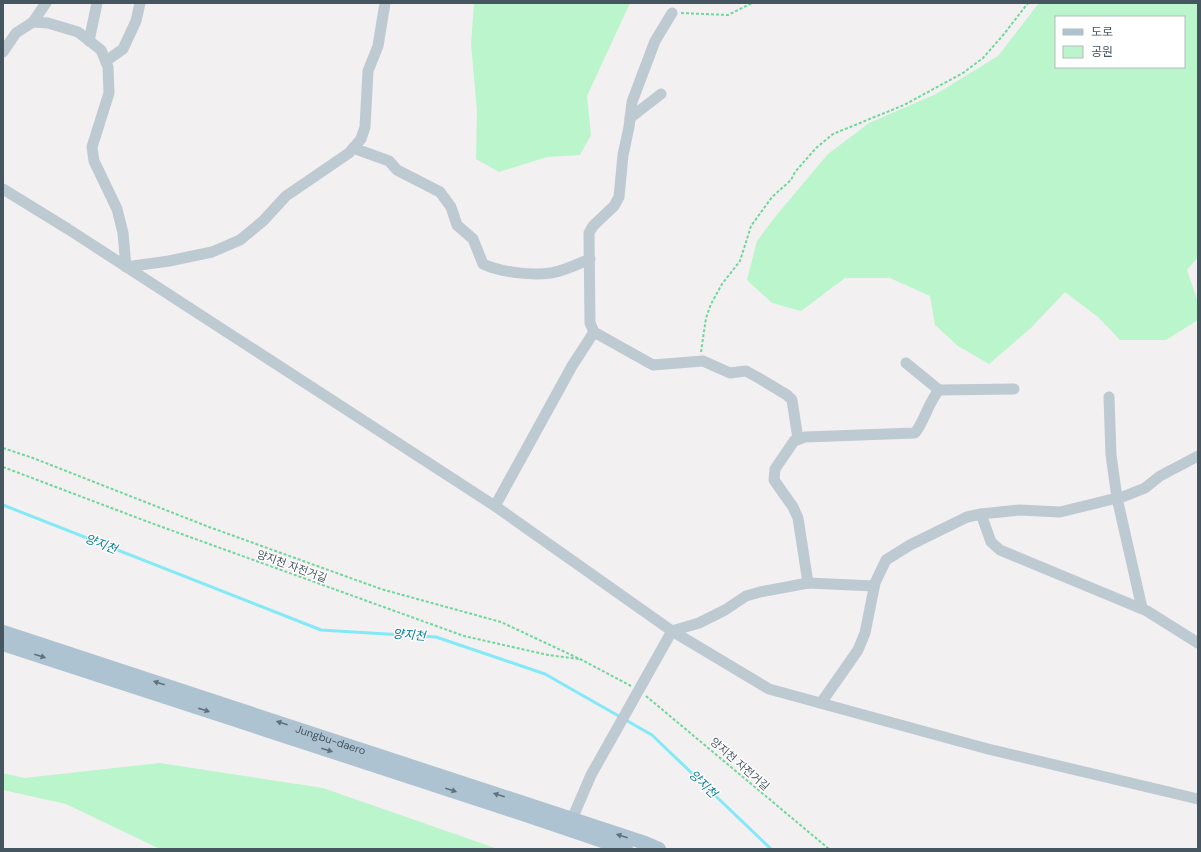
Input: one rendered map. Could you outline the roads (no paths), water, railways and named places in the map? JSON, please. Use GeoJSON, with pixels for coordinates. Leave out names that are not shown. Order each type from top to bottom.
{"type":"FeatureCollection","features":[{"type":"Feature","properties":{"kind":"main road","name":"Jungbu-daero"},"geometry":{"type":"LineString","coordinates":[[3,632],[569,825],[626,849]]}},
{"type":"Feature","properties":{"kind":"main road","name":"Jungbu-daero"},"geometry":{"type":"LineString","coordinates":[[3,644],[526,815],[645,843],[659,849]]}},
{"type":"Feature","properties":{"kind":"street"},"geometry":{"type":"LineString","coordinates":[[3,52],[16,33],[33,22],[46,3]]}},
{"type":"Feature","properties":{"kind":"street"},"geometry":{"type":"LineString","coordinates":[[89,41],[97,3]]}},
{"type":"Feature","properties":{"kind":"street"},"geometry":{"type":"LineString","coordinates":[[106,61],[123,48],[136,21],[140,3]]}},
{"type":"Feature","properties":{"kind":"street"},"geometry":{"type":"LineString","coordinates":[[126,267],[169,261],[212,252],[240,240],[263,221],[286,196],[349,153],[361,139],[365,128],[368,71],[378,46],[385,3]]}},
{"type":"Feature","properties":{"kind":"street"},"geometry":{"type":"LineString","coordinates":[[672,13],[655,41],[632,102],[623,155],[619,197],[614,206],[593,226],[589,233],[590,323],[594,332],[653,365],[703,361],[730,373],[746,371],[787,395],[792,400],[798,439]]}},
{"type":"Feature","properties":{"kind":"street"},"geometry":{"type":"LineString","coordinates":[[33,22],[48,23],[78,32],[100,50],[106,61],[108,67],[109,93],[92,147],[94,161],[117,209],[123,233],[126,267]]}},
{"type":"Feature","properties":{"kind":"street"},"geometry":{"type":"LineString","coordinates":[[630,118],[660,94]]}},
{"type":"Feature","properties":{"kind":"street"},"geometry":{"type":"LineString","coordinates":[[353,148],[389,161],[397,170],[440,192],[451,207],[457,225],[472,239],[483,264],[494,269],[531,273],[552,273],[590,260]]}},
{"type":"Feature","properties":{"kind":"street"},"geometry":{"type":"LineString","coordinates":[[3,189],[495,506],[672,631],[769,689],[988,749],[1198,799]]}},
{"type":"Feature","properties":{"kind":"street"},"geometry":{"type":"LineString","coordinates":[[495,506],[572,366],[594,332]]}},
{"type":"Feature","properties":{"kind":"street"},"geometry":{"type":"LineString","coordinates":[[906,363],[939,390],[1014,389]]}},
{"type":"Feature","properties":{"kind":"street"},"geometry":{"type":"LineString","coordinates":[[808,583],[798,518],[793,507],[774,480],[775,469],[794,441],[805,437],[915,433],[923,423],[932,398],[939,390]]}},
{"type":"Feature","properties":{"kind":"street"},"geometry":{"type":"LineString","coordinates":[[1109,397],[1111,455],[1117,498],[1142,608]]}},
{"type":"Feature","properties":{"kind":"street"},"geometry":{"type":"LineString","coordinates":[[821,704],[858,650],[865,633],[874,586],[886,560],[910,545],[967,517],[1019,510],[1060,512],[1117,498],[1145,488],[1160,476],[1198,456]]}},
{"type":"Feature","properties":{"kind":"street"},"geometry":{"type":"LineString","coordinates":[[981,514],[990,542],[1000,550],[1142,608],[1174,626],[1198,643]]}},
{"type":"Feature","properties":{"kind":"street"},"geometry":{"type":"LineString","coordinates":[[569,825],[591,775],[638,694],[672,631],[706,620],[725,610],[746,596],[808,583],[874,586]]}},
{"type":"Feature","properties":{"kind":"waterway","name":"양지천"},"geometry":{"type":"LineString","coordinates":[[3,505],[321,630],[436,637],[545,674],[652,735],[771,849]]}}]}
